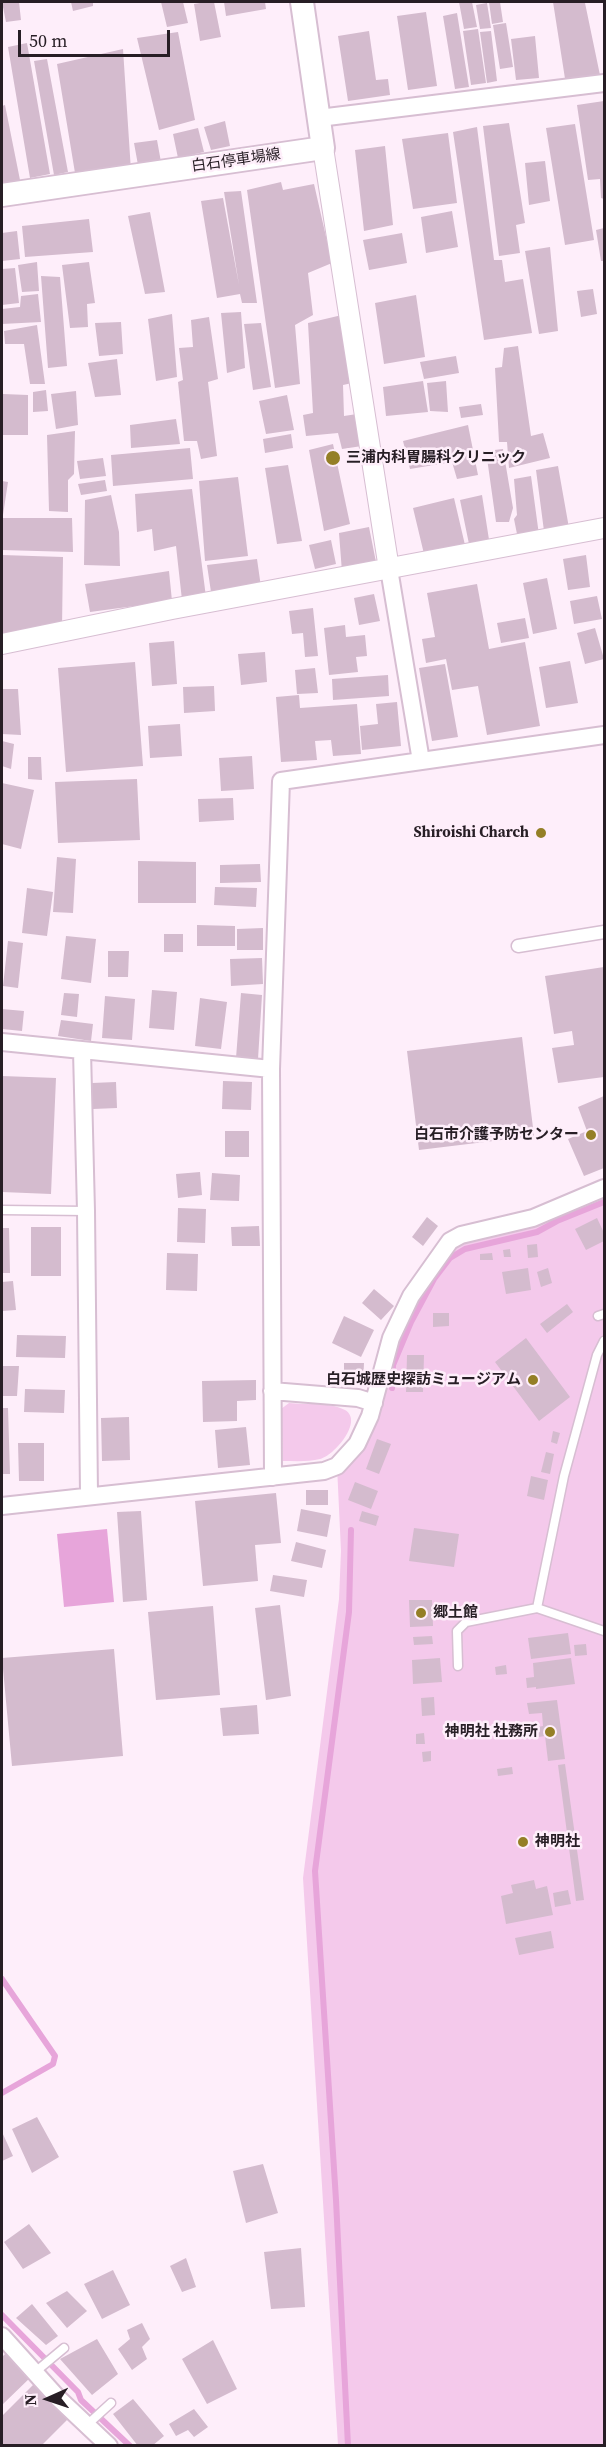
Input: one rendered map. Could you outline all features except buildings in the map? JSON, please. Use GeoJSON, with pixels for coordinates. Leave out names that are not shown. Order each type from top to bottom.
{"type":"FeatureCollection","features":[{"type":"Feature","properties":{"kind":"main road"},"geometry":{"type":"LineString","coordinates":[[302,2],[323,148]]}},
{"type":"Feature","properties":{"kind":"main road","name":"白石停車場線"},"geometry":{"type":"LineString","coordinates":[[2,195],[323,148]]}},
{"type":"Feature","properties":{"kind":"street"},"geometry":{"type":"LineString","coordinates":[[319,118],[604,83]]}},
{"type":"Feature","properties":{"kind":"street"},"geometry":{"type":"LineString","coordinates":[[323,148],[421,761]]}},
{"type":"Feature","properties":{"kind":"street"},"geometry":{"type":"LineString","coordinates":[[2,644],[604,528]]}},
{"type":"Feature","properties":{"kind":"street"},"geometry":{"type":"LineString","coordinates":[[273,1477],[271,1069],[281,781],[604,735]]}},
{"type":"Feature","properties":{"kind":"street"},"geometry":{"type":"LineString","coordinates":[[518,946],[604,932]]}},
{"type":"Feature","properties":{"kind":"street"},"geometry":{"type":"LineString","coordinates":[[2,1042],[271,1069]]}},
{"type":"Feature","properties":{"kind":"street"},"geometry":{"type":"LineString","coordinates":[[82,1051],[86,1211],[88,1496]]}},
{"type":"Feature","properties":{"kind":"street"},"geometry":{"type":"LineString","coordinates":[[2,1506],[324,1471],[337,1466],[357,1443],[374,1403],[391,1338],[411,1296],[450,1241],[461,1235],[533,1218],[604,1188]]}},
{"type":"Feature","properties":{"kind":"street"},"geometry":{"type":"LineString","coordinates":[[272,1391],[358,1398],[374,1403]]}},
{"type":"Feature","properties":{"kind":"street"},"geometry":{"type":"LineString","coordinates":[[2,2336],[57,2397],[109,2445]]}},
{"type":"Feature","properties":{"kind":"lane"},"geometry":{"type":"LineString","coordinates":[[2,1210],[86,1211]]}},
{"type":"Feature","properties":{"kind":"lane"},"geometry":{"type":"LineString","coordinates":[[537,1608],[567,1466],[597,1355],[604,1341]]}},
{"type":"Feature","properties":{"kind":"lane"},"geometry":{"type":"LineString","coordinates":[[458,1666],[457,1631],[466,1622],[537,1608],[604,1631]]}},
{"type":"Feature","properties":{"kind":"lane"},"geometry":{"type":"LineString","coordinates":[[34,2373],[64,2348]]}},
{"type":"Feature","properties":{"kind":"lane"},"geometry":{"type":"LineString","coordinates":[[88,2424],[111,2403]]}},
{"type":"Feature","properties":{"kind":"shaded area"},"geometry":{"type":"Polygon","coordinates":[[[604,1188],[604,2445],[338,2445],[303,1878],[339,1599],[341,1551],[337,1466],[357,1444],[384,1365],[442,1249],[604,1188]]]}},
{"type":"Feature","properties":{"kind":"shaded area"},"geometry":{"type":"Polygon","coordinates":[[[289,1403],[325,1405],[345,1410],[350,1415],[351,1422],[345,1438],[332,1452],[320,1459],[283,1461],[281,1409],[289,1403]]]}},
{"type":"Feature","properties":{"kind":"shaded area"},"geometry":{"type":"Polygon","coordinates":[[[107,1529],[114,1602],[64,1607],[57,1534],[107,1529]]]}},
{"type":"Feature","properties":{"kind":"waterway"},"geometry":{"type":"LineString","coordinates":[[392,1388],[393,1365],[411,1322],[434,1279],[450,1258],[465,1249],[537,1232],[557,1221],[604,1202]]}},
{"type":"Feature","properties":{"kind":"waterway"},"geometry":{"type":"LineString","coordinates":[[348,2446],[336,2200],[315,1871],[349,1612],[351,1530]]}},
{"type":"Feature","properties":{"kind":"waterway"},"geometry":{"type":"LineString","coordinates":[[2,1979],[55,2056],[53,2064],[2,2093]]}},
{"type":"Feature","properties":{"kind":"waterway"},"geometry":{"type":"LineString","coordinates":[[2,2315],[78,2392],[81,2400],[130,2446]]}},
{"type":"Feature","properties":{"kind":"place","name":"三浦内科胃腸科クリニック"},"geometry":{"type":"Point","coordinates":[333,458]}},
{"type":"Feature","properties":{"kind":"place","name":"Shiroishi Charch"},"geometry":{"type":"Point","coordinates":[541,833]}},
{"type":"Feature","properties":{"kind":"place","name":"白石市介護予防センター"},"geometry":{"type":"Point","coordinates":[591,1135]}},
{"type":"Feature","properties":{"kind":"place","name":"白石城歴史探訪ミュージアム"},"geometry":{"type":"Point","coordinates":[533,1380]}},
{"type":"Feature","properties":{"kind":"place","name":"郷土館"},"geometry":{"type":"Point","coordinates":[421,1613]}},
{"type":"Feature","properties":{"kind":"place","name":"神明社 社務所"},"geometry":{"type":"Point","coordinates":[550,1732]}},
{"type":"Feature","properties":{"kind":"place","name":"神明社"},"geometry":{"type":"Point","coordinates":[523,1842]}}]}
